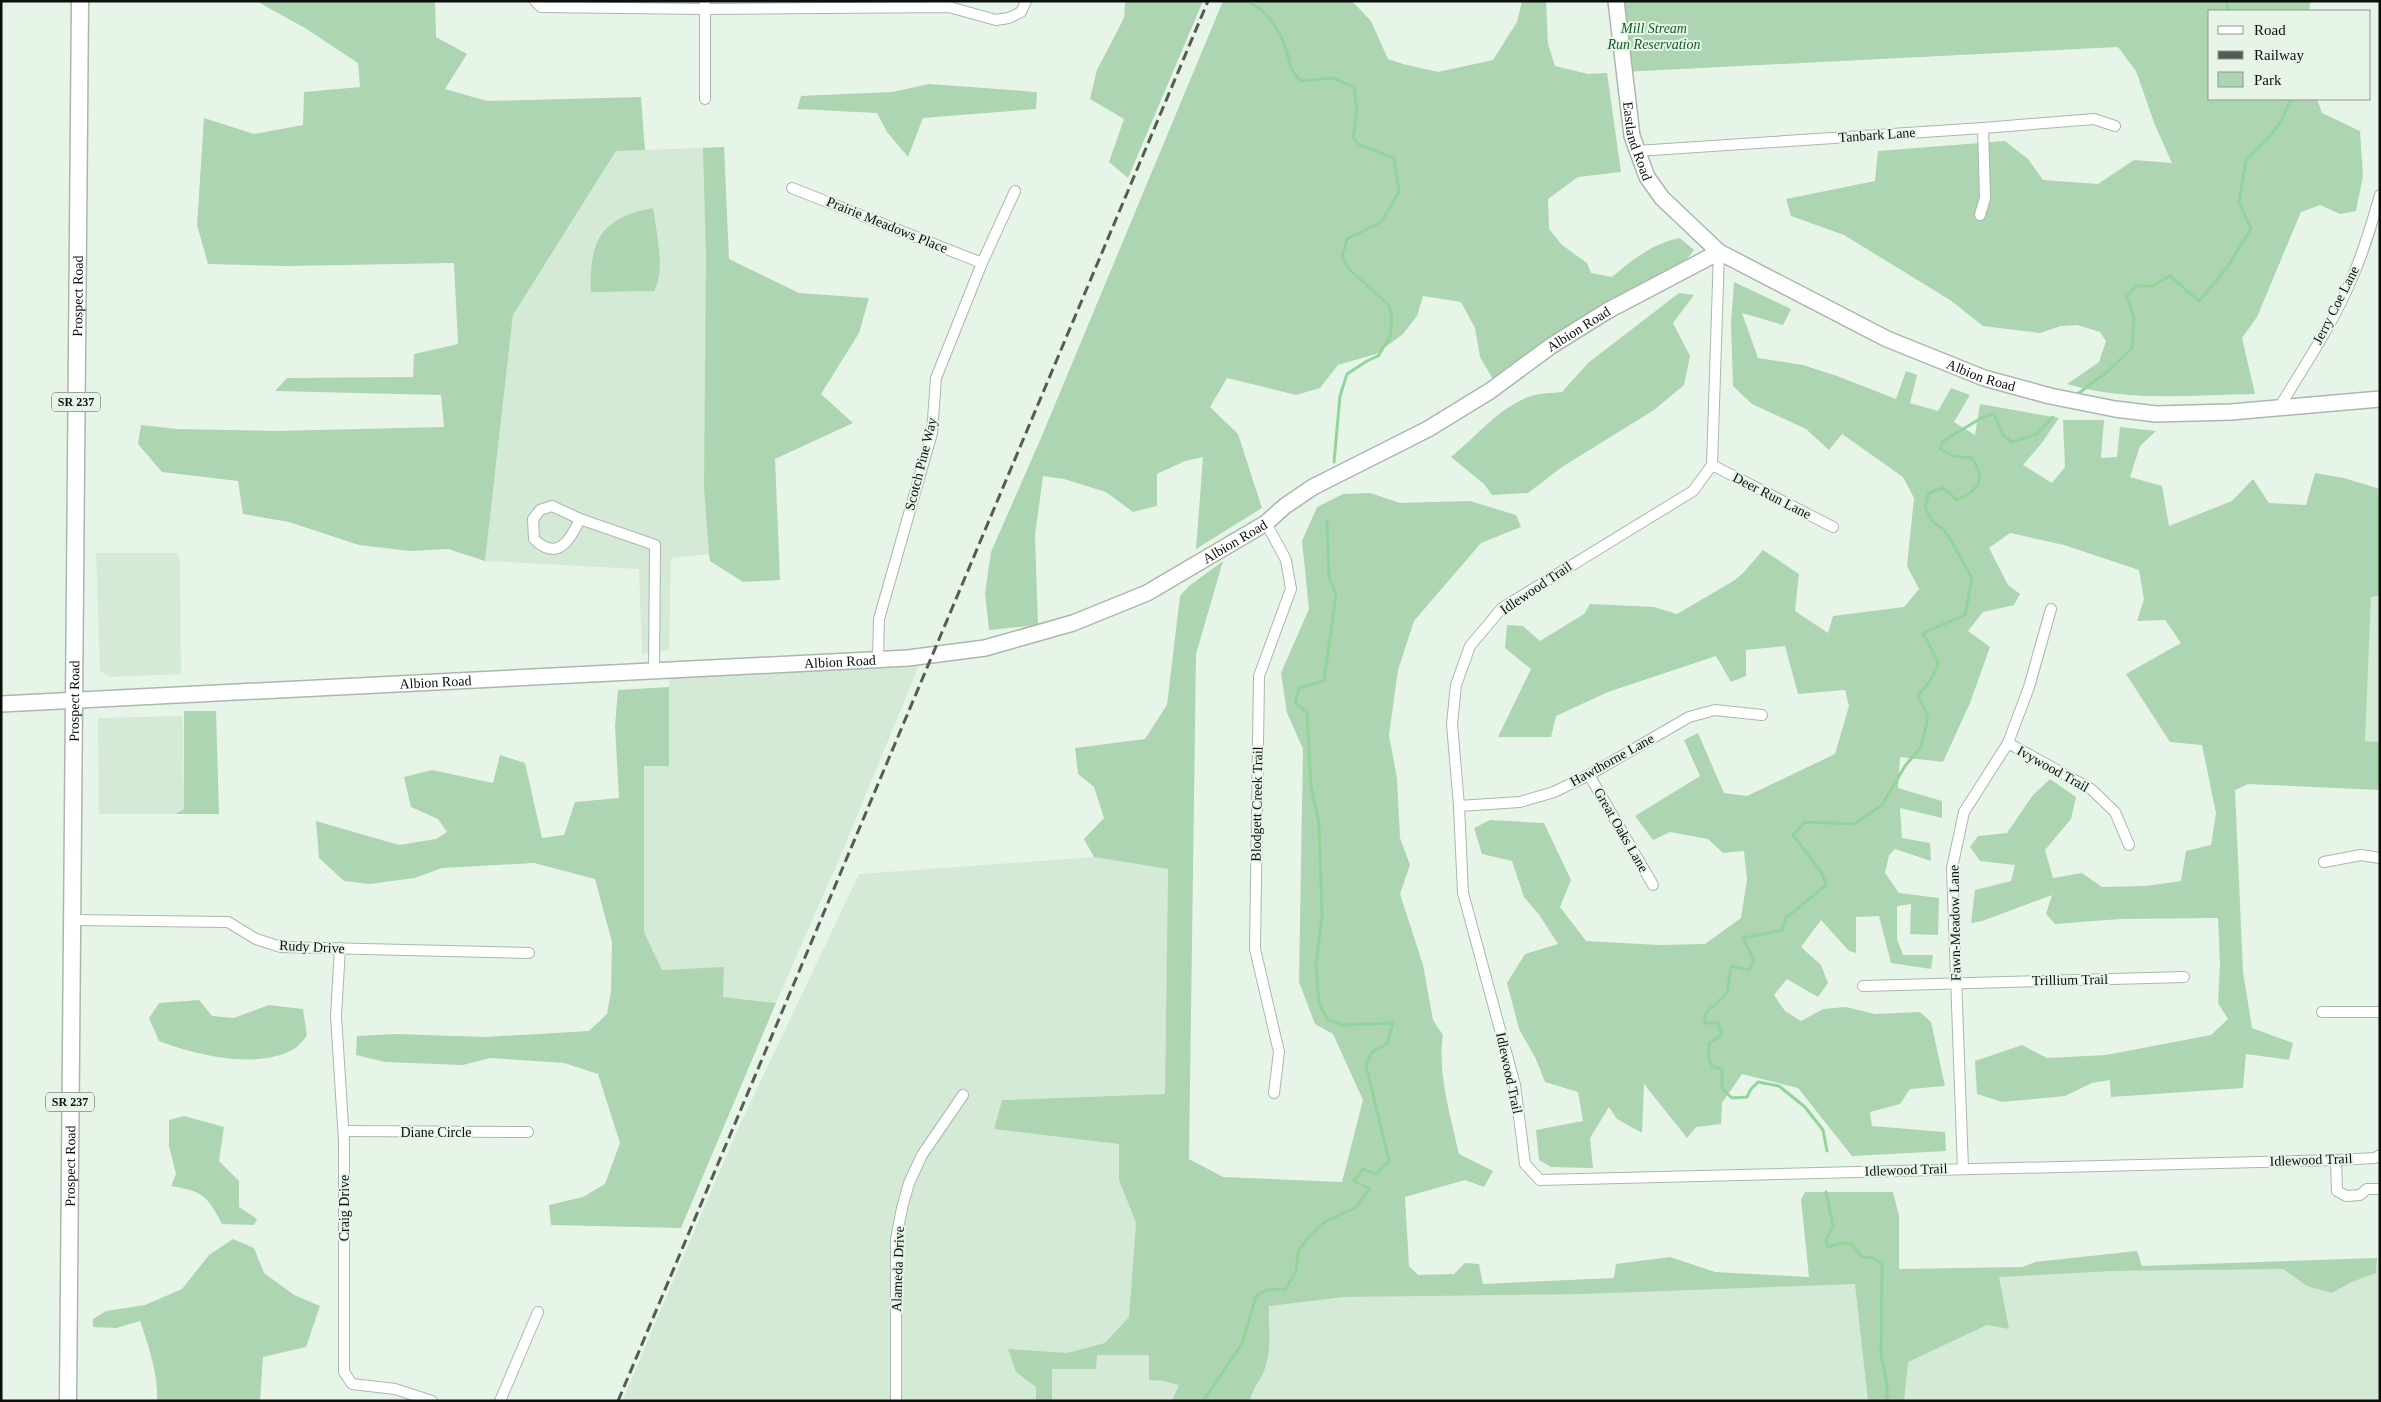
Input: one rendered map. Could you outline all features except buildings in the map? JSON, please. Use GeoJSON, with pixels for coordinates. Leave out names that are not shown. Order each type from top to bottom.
{"type":"FeatureCollection","features":[{"type":"Feature","properties":{"kind":"main road","name":"Prospect Road"},"geometry":{"type":"LineString","coordinates":[[68,1401],[80,1]]}},
{"type":"Feature","properties":{"kind":"street"},"geometry":{"type":"LineString","coordinates":[[534,1],[541,7],[705,5],[949,7],[996,20],[1009,18],[1021,12],[1026,1]]}},
{"type":"Feature","properties":{"kind":"street","name":"Eastland Road"},"geometry":{"type":"LineString","coordinates":[[1616,1],[1632,136],[1647,177],[1662,198],[1719,252]]}},
{"type":"Feature","properties":{"kind":"street"},"geometry":{"type":"LineString","coordinates":[[705,5],[706,99]]}},
{"type":"Feature","properties":{"kind":"street","name":"Tanbark Lane"},"geometry":{"type":"LineString","coordinates":[[1637,151],[2094,119],[2115,126]]}},
{"type":"Feature","properties":{"kind":"street"},"geometry":{"type":"LineString","coordinates":[[1980,215],[1985,198],[1983,128]]}},
{"type":"Feature","properties":{"kind":"street","name":"Prairie Meadows Place"},"geometry":{"type":"LineString","coordinates":[[792,188],[982,263]]}},
{"type":"Feature","properties":{"kind":"street","name":"Scotch Pine Way"},"geometry":{"type":"LineString","coordinates":[[878,660],[880,619],[932,433],[936,378],[982,263],[1015,191]]}},
{"type":"Feature","properties":{"kind":"street","name":"Jerry Coe Lane"},"geometry":{"type":"LineString","coordinates":[[2279,408],[2352,279],[2371,227],[2380,195]]}},
{"type":"Feature","properties":{"kind":"street","name":"Albion Road"},"geometry":{"type":"LineString","coordinates":[[1,704],[73,702],[878,660],[932,656],[984,648],[1073,623],[1147,593],[1266,523],[1285,506],[1313,488],[1428,429],[1490,392],[1551,346],[1607,310],[1719,252],[1888,339],[1984,378],[2050,396],[2116,409],[2156,414],[2231,412],[2380,399]]}},
{"type":"Feature","properties":{"kind":"street"},"geometry":{"type":"LineString","coordinates":[[1712,465],[1719,252]]}},
{"type":"Feature","properties":{"kind":"street","name":"Deer Run Lane"},"geometry":{"type":"LineString","coordinates":[[1712,465],[1833,527]]}},
{"type":"Feature","properties":{"kind":"street","name":"Idlewood Trail"},"geometry":{"type":"LineString","coordinates":[[1712,465],[1693,491],[1502,608],[1470,646],[1456,685],[1452,724],[1459,806],[1463,892],[1515,1085],[1525,1164],[1540,1180],[2336,1160],[2375,1158],[2380,1155]]}},
{"type":"Feature","properties":{"kind":"street"},"geometry":{"type":"LineString","coordinates":[[580,519],[570,539],[564,546],[552,549],[542,547],[534,539],[531,529],[532,519],[540,510],[552,506],[580,519],[656,545],[654,672]]}},
{"type":"Feature","properties":{"kind":"street","name":"Blodgett Creek Trail"},"geometry":{"type":"LineString","coordinates":[[1266,523],[1286,560],[1291,589],[1259,676],[1255,949],[1279,1052],[1274,1093]]}},
{"type":"Feature","properties":{"kind":"street","name":"Fawn-Meadow Lane"},"geometry":{"type":"LineString","coordinates":[[1963,1168],[1952,868],[1964,812],[2008,744],[2029,688],[2051,609]]}},
{"type":"Feature","properties":{"kind":"street","name":"Hawthorne Lane"},"geometry":{"type":"LineString","coordinates":[[1459,806],[1520,802],[1554,792],[1589,775],[1689,717],[1715,710],[1762,715]]}},
{"type":"Feature","properties":{"kind":"street","name":"Ivywood Trail"},"geometry":{"type":"LineString","coordinates":[[2008,744],[2091,789],[2116,812],[2129,844]]}},
{"type":"Feature","properties":{"kind":"street","name":"Great Oaks Lane"},"geometry":{"type":"LineString","coordinates":[[1589,775],[1653,884]]}},
{"type":"Feature","properties":{"kind":"street"},"geometry":{"type":"LineString","coordinates":[[2324,862],[2361,855],[2380,858]]}},
{"type":"Feature","properties":{"kind":"street","name":"Rudy Drive"},"geometry":{"type":"LineString","coordinates":[[71,920],[228,922],[256,939],[282,948],[529,953]]}},
{"type":"Feature","properties":{"kind":"street","name":"Craig Drive"},"geometry":{"type":"LineString","coordinates":[[340,948],[336,1016],[344,1131],[344,1372],[352,1384],[396,1389],[432,1401]]}},
{"type":"Feature","properties":{"kind":"street","name":"Trillium Trail"},"geometry":{"type":"LineString","coordinates":[[1863,986],[2184,977]]}},
{"type":"Feature","properties":{"kind":"street"},"geometry":{"type":"LineString","coordinates":[[2322,1012],[2380,1012]]}},
{"type":"Feature","properties":{"kind":"street","name":"Alameda Drive"},"geometry":{"type":"LineString","coordinates":[[896,1401],[896,1240],[902,1208],[909,1183],[922,1155],[963,1095]]}},
{"type":"Feature","properties":{"kind":"street","name":"Diane Circle"},"geometry":{"type":"LineString","coordinates":[[344,1131],[528,1132]]}},
{"type":"Feature","properties":{"kind":"street"},"geometry":{"type":"LineString","coordinates":[[2336,1160],[2337,1190],[2346,1196],[2360,1194],[2367,1189],[2380,1189]]}},
{"type":"Feature","properties":{"kind":"street"},"geometry":{"type":"LineString","coordinates":[[500,1401],[538,1312]]}},
{"type":"Feature","properties":{"kind":"shaded area"},"geometry":{"type":"Polygon","coordinates":[[[724,147],[739,551],[671,558],[669,650],[642,654],[639,569],[485,561],[513,315],[616,151],[724,147]]]}},
{"type":"Feature","properties":{"kind":"shaded area"},"geometry":{"type":"Polygon","coordinates":[[[96,553],[177,553],[180,559],[181,674],[110,677],[100,671],[96,553]]]}},
{"type":"Feature","properties":{"kind":"shaded area"},"geometry":{"type":"Polygon","coordinates":[[[2380,596],[2380,742],[2365,741],[2371,597],[2380,596]]]}},
{"type":"Feature","properties":{"kind":"shaded area"},"geometry":{"type":"Polygon","coordinates":[[[920,663],[843,850],[776,1003],[722,997],[724,968],[662,970],[644,933],[644,765],[669,766],[669,676],[920,663]]]}},
{"type":"Feature","properties":{"kind":"shaded area"},"geometry":{"type":"Polygon","coordinates":[[[183,716],[184,809],[175,814],[99,814],[98,718],[183,716]]]}},
{"type":"Feature","properties":{"kind":"shaded area"},"geometry":{"type":"Polygon","coordinates":[[[1094,857],[1168,869],[1165,1094],[1002,1100],[994,1129],[1119,1144],[1119,1180],[1136,1223],[1129,1317],[1268,1306],[1344,1297],[1740,1288],[2115,1271],[2215,1269],[2283,1269],[2307,1286],[2332,1293],[2352,1282],[2376,1273],[2377,1258],[2380,1258],[2380,1401],[622,1401],[737,1131],[859,874],[1094,857]]]}},
{"type":"Feature","properties":{"kind":"green space"},"geometry":{"type":"Polygon","coordinates":[[[256,1],[435,1],[436,37],[467,54],[445,89],[487,101],[641,97],[645,150],[616,151],[513,315],[485,561],[448,549],[410,551],[359,545],[289,522],[243,514],[238,481],[162,472],[138,444],[141,425],[177,429],[275,431],[444,427],[441,395],[275,391],[287,378],[413,377],[414,354],[458,344],[454,263],[286,266],[208,264],[197,225],[204,118],[254,134],[303,125],[304,92],[360,87],[358,63],[305,28],[256,1]]]}},
{"type":"Feature","properties":{"kind":"green space"},"geometry":{"type":"Polygon","coordinates":[[[1125,1],[1203,1],[1128,178],[1109,162],[1124,119],[1090,99],[1097,70],[1124,18],[1125,1]]]}},
{"type":"Feature","properties":{"kind":"green space"},"geometry":{"type":"Polygon","coordinates":[[[1223,1],[1352,1],[1371,21],[1388,59],[1438,72],[1493,60],[1517,22],[1522,1],[1546,1],[1548,44],[1555,66],[1588,74],[1607,73],[1621,172],[1578,177],[1548,199],[1549,229],[1562,245],[1587,263],[1591,273],[1612,277],[1643,253],[1670,240],[1680,238],[1694,250],[1684,263],[1494,381],[1480,357],[1475,328],[1461,302],[1423,296],[1417,316],[1403,334],[1376,354],[1338,365],[1320,388],[1296,395],[1227,378],[1210,407],[1238,434],[1262,508],[1196,549],[1203,457],[1185,461],[1157,474],[1157,506],[1133,512],[1106,492],[1064,479],[1043,476],[1035,535],[1038,625],[989,630],[985,593],[991,552],[1041,438],[1223,1]]]}},
{"type":"Feature","properties":{"kind":"green space","name":"Mill Stream Run Reservation"},"geometry":{"type":"Polygon","coordinates":[[[1615,1],[2311,1],[2309,10],[2208,10],[2208,100],[2317,100],[2322,113],[2360,131],[2363,176],[2356,211],[2340,214],[2320,205],[2301,212],[2257,317],[2242,338],[2255,394],[2160,396],[2090,390],[2067,384],[2099,362],[2106,341],[2100,332],[2077,325],[2061,326],[2040,333],[1983,326],[1950,300],[1844,235],[1791,216],[1786,199],[1875,181],[1878,151],[2005,141],[2028,159],[2043,180],[2098,184],[2134,160],[2172,163],[2155,125],[2136,71],[2118,47],[1622,72],[1615,1]]]}},
{"type":"Feature","properties":{"kind":"green space"},"geometry":{"type":"Polygon","coordinates":[[[929,84],[1037,92],[1036,109],[923,118],[908,157],[887,132],[877,113],[797,109],[801,96],[892,92],[929,84]]]}},
{"type":"Feature","properties":{"kind":"green space"},"geometry":{"type":"Polygon","coordinates":[[[724,147],[729,259],[799,293],[869,298],[859,333],[821,394],[853,423],[775,459],[780,580],[743,582],[710,561],[709,554],[704,487],[706,257],[703,148],[724,147]]]}},
{"type":"Feature","properties":{"kind":"green space"},"geometry":{"type":"Polygon","coordinates":[[[653,208],[660,262],[658,283],[654,291],[591,292],[593,258],[596,245],[602,234],[610,225],[621,218],[635,212],[653,208]]]}},
{"type":"Feature","properties":{"kind":"green space"},"geometry":{"type":"Polygon","coordinates":[[[1734,282],[1791,309],[1783,325],[1742,313],[1758,358],[1803,365],[1896,399],[1906,371],[1917,375],[1910,403],[1938,411],[1951,388],[1970,395],[1954,422],[1975,435],[1980,404],[2059,418],[2041,444],[2023,465],[2052,483],[2065,467],[2063,420],[2104,420],[2101,458],[2117,457],[2120,427],[2156,431],[2140,446],[2130,477],[2162,486],[2169,526],[2232,501],[2253,479],[2269,503],[2306,505],[2315,473],[2344,478],[2380,489],[2380,596],[2371,597],[2365,741],[2380,742],[2380,790],[2248,784],[2235,790],[2243,972],[2252,1028],[2293,1043],[2289,1060],[2246,1054],[2243,1088],[2111,1097],[2110,1080],[2092,1083],[2065,1096],[2002,1102],[1977,1094],[1975,1061],[2022,1045],[2047,1058],[2106,1055],[2211,1035],[2228,1019],[2218,1003],[2220,964],[2218,918],[2120,919],[2055,924],[2046,914],[2052,895],[1982,921],[1971,923],[1975,890],[2011,881],[2015,865],[1980,861],[1970,847],[1978,836],[2007,833],[2033,795],[2050,779],[2076,797],[2071,819],[2045,850],[2053,878],[2082,873],[2102,887],[2146,886],[2181,881],[2186,851],[2211,845],[2216,813],[2202,745],[2170,742],[2126,674],[2181,643],[2165,620],[2137,621],[2144,599],[2139,570],[2064,545],[2010,533],[1989,548],[2008,585],[2020,594],[2014,605],[1983,612],[1968,631],[1990,647],[1970,703],[1943,762],[1900,757],[1898,788],[1942,801],[1942,818],[1900,808],[1902,838],[1930,843],[1931,861],[1895,849],[1889,855],[1885,873],[1899,893],[1939,898],[1938,935],[1910,934],[1911,904],[1897,906],[1897,939],[1903,955],[1933,955],[1931,969],[1891,963],[1879,916],[1856,917],[1856,953],[1849,951],[1821,920],[1801,947],[1821,965],[1828,983],[1818,997],[1787,979],[1774,995],[1785,1011],[1801,1021],[1823,1009],[1846,1007],[1875,1014],[1920,1012],[1931,1022],[1945,1086],[1910,1089],[1900,1104],[1870,1112],[1872,1126],[1945,1132],[1946,1151],[1852,1156],[1798,1088],[1742,1074],[1722,1103],[1721,1124],[1696,1127],[1687,1138],[1644,1084],[1642,1133],[1617,1119],[1609,1107],[1590,1138],[1593,1168],[1551,1167],[1539,1160],[1536,1130],[1583,1121],[1578,1092],[1545,1082],[1535,1057],[1519,1029],[1507,983],[1525,954],[1558,944],[1540,916],[1524,897],[1512,861],[1482,854],[1474,828],[1490,820],[1544,823],[1571,880],[1560,907],[1586,941],[1659,945],[1705,944],[1741,918],[1747,880],[1744,851],[1723,853],[1708,839],[1670,832],[1653,840],[1635,816],[1700,776],[1684,740],[1698,733],[1724,793],[1747,796],[1835,754],[1849,706],[1845,690],[1798,694],[1785,646],[1746,650],[1746,676],[1731,682],[1716,656],[1608,692],[1556,716],[1551,737],[1498,737],[1531,669],[1505,648],[1507,625],[1523,626],[1540,641],[1584,614],[1590,604],[1654,607],[1677,614],[1735,580],[1763,550],[1799,574],[1795,611],[1828,633],[1833,616],[1904,607],[1919,589],[1907,566],[1914,498],[1903,477],[1842,434],[1829,450],[1806,429],[1752,404],[1733,386],[1731,324],[1734,282]]]}},
{"type":"Feature","properties":{"kind":"green space"},"geometry":{"type":"Polygon","coordinates":[[[1679,293],[1694,295],[1673,323],[1690,356],[1684,385],[1654,410],[1562,467],[1528,493],[1492,495],[1484,484],[1451,457],[1498,415],[1519,401],[1531,396],[1562,392],[1588,363],[1679,293]]]}},
{"type":"Feature","properties":{"kind":"green space"},"geometry":{"type":"Polygon","coordinates":[[[1370,493],[1400,503],[1470,501],[1516,515],[1521,527],[1481,543],[1414,621],[1398,670],[1389,735],[1397,778],[1400,838],[1410,865],[1400,894],[1423,965],[1433,1020],[1443,1035],[1443,1079],[1459,1154],[1493,1171],[1484,1187],[1465,1180],[1405,1197],[1409,1266],[1418,1275],[1454,1274],[1465,1263],[1479,1264],[1483,1284],[1614,1278],[1616,1264],[1670,1257],[1715,1272],[1809,1277],[1801,1200],[1805,1192],[1893,1192],[1899,1216],[1899,1269],[2022,1267],[2035,1262],[2137,1251],[2142,1266],[2377,1258],[2376,1273],[2352,1282],[2332,1293],[2307,1286],[2283,1269],[2115,1271],[1999,1277],[2009,1329],[1987,1325],[1908,1362],[1904,1401],[1868,1401],[1855,1284],[1582,1294],[1344,1297],[1269,1306],[1268,1358],[1265,1370],[1250,1401],[1172,1401],[1179,1385],[1149,1380],[1149,1355],[1097,1355],[1096,1369],[1052,1369],[1052,1401],[1036,1401],[1036,1387],[1016,1372],[1008,1349],[1067,1353],[1105,1343],[1129,1317],[1136,1223],[1119,1180],[1119,1144],[994,1129],[1002,1100],[1165,1094],[1168,869],[1094,857],[1084,839],[1104,818],[1094,787],[1078,774],[1075,748],[1145,739],[1167,705],[1180,596],[1189,586],[1223,561],[1196,654],[1189,1159],[1223,1177],[1342,1182],[1363,1100],[1333,1034],[1315,1024],[1299,982],[1303,749],[1287,713],[1281,673],[1309,609],[1302,541],[1317,507],[1343,494],[1370,493]]]}},
{"type":"Feature","properties":{"kind":"green space"},"geometry":{"type":"Polygon","coordinates":[[[669,687],[669,766],[644,766],[644,932],[662,970],[724,967],[723,997],[776,1003],[681,1228],[551,1225],[549,1205],[583,1197],[605,1184],[620,1143],[598,1074],[564,1063],[490,1058],[463,1065],[385,1062],[356,1055],[357,1036],[397,1034],[485,1037],[589,1031],[607,1014],[611,991],[612,942],[595,879],[534,863],[442,868],[415,878],[369,884],[344,881],[319,858],[316,821],[399,845],[436,839],[447,832],[438,819],[411,807],[404,777],[432,770],[493,783],[500,755],[525,763],[542,838],[564,835],[575,802],[619,798],[615,726],[618,690],[669,687]]]}},
{"type":"Feature","properties":{"kind":"green space"},"geometry":{"type":"Polygon","coordinates":[[[184,711],[216,711],[219,814],[175,814],[184,809],[184,711]]]}},
{"type":"Feature","properties":{"kind":"green space"},"geometry":{"type":"Polygon","coordinates":[[[199,1000],[212,1016],[234,1018],[269,1005],[303,1009],[307,1036],[296,1048],[263,1059],[227,1058],[208,1055],[159,1041],[149,1018],[159,1003],[199,1000]]]}},
{"type":"Feature","properties":{"kind":"green space"},"geometry":{"type":"Polygon","coordinates":[[[184,1116],[224,1127],[219,1161],[239,1181],[239,1207],[257,1219],[254,1225],[222,1224],[212,1207],[202,1196],[190,1190],[171,1186],[176,1174],[169,1146],[169,1120],[184,1116]]]}},
{"type":"Feature","properties":{"kind":"green space"},"geometry":{"type":"Polygon","coordinates":[[[233,1239],[254,1248],[264,1273],[294,1295],[320,1306],[306,1347],[263,1357],[260,1401],[157,1401],[155,1371],[140,1321],[116,1328],[93,1327],[93,1319],[106,1311],[145,1305],[182,1289],[209,1255],[233,1239]]]}},
{"type":"Feature","properties":{"kind":"waterway"},"geometry":{"type":"LineString","coordinates":[[1247,1],[1260,9],[1275,25],[1285,46],[1291,68],[1301,81],[1333,78],[1354,87],[1357,111],[1353,138],[1360,145],[1394,158],[1399,192],[1381,222],[1347,239],[1342,257],[1350,270],[1389,305],[1392,318],[1390,337],[1378,356],[1347,374],[1340,396],[1334,462]]}},
{"type":"Feature","properties":{"kind":"waterway"},"geometry":{"type":"LineString","coordinates":[[2227,1],[2228,10]]}},
{"type":"Feature","properties":{"kind":"waterway"},"geometry":{"type":"LineString","coordinates":[[2079,393],[2108,371],[2132,348],[2134,318],[2127,296],[2136,286],[2152,286],[2170,276],[2199,301],[2226,269],[2251,229],[2239,202],[2246,160],[2270,136],[2281,121],[2291,100]]}},
{"type":"Feature","properties":{"kind":"waterway"},"geometry":{"type":"LineString","coordinates":[[1827,1151],[1823,1130],[1805,1107],[1779,1086],[1758,1082],[1751,1089],[1747,1097],[1732,1098],[1722,1089],[1722,1069],[1713,1067],[1708,1056],[1709,1044],[1722,1034],[1718,1023],[1705,1023],[1705,1014],[1727,993],[1731,966],[1749,970],[1754,961],[1743,938],[1782,930],[1786,918],[1826,885],[1822,873],[1793,835],[1805,822],[1854,824],[1882,805],[1905,766],[1921,747],[1928,717],[1918,695],[1931,680],[1938,662],[1923,633],[1965,615],[1972,578],[1950,539],[1944,530],[1933,522],[1925,507],[1929,493],[1943,488],[1957,500],[1971,492],[1978,484],[1980,478],[1977,466],[1972,458],[1953,456],[1940,449],[1943,441],[1983,417],[1994,414],[2003,435],[2012,442],[2037,434],[2053,417]]}},
{"type":"Feature","properties":{"kind":"waterway"},"geometry":{"type":"LineString","coordinates":[[1203,1401],[1242,1344],[1256,1296],[1268,1289],[1285,1290],[1296,1271],[1298,1252],[1309,1236],[1326,1221],[1355,1208],[1370,1189],[1354,1181],[1363,1169],[1376,1174],[1389,1161],[1366,1065],[1372,1052],[1387,1044],[1393,1023],[1343,1025],[1327,1019],[1319,1003],[1316,966],[1322,916],[1319,823],[1311,786],[1307,712],[1295,703],[1299,688],[1324,681],[1336,594],[1329,578],[1327,521]]}},
{"type":"Feature","properties":{"kind":"waterway"},"geometry":{"type":"LineString","coordinates":[[1826,1192],[1833,1226],[1826,1241],[1828,1247],[1841,1243],[1852,1244],[1862,1257],[1873,1258],[1882,1263],[1881,1354],[1887,1384],[1887,1401]]}},
{"type":"Feature","properties":{"kind":"railway"},"geometry":{"type":"LineString","coordinates":[[618,1401],[1208,1]]}}]}
